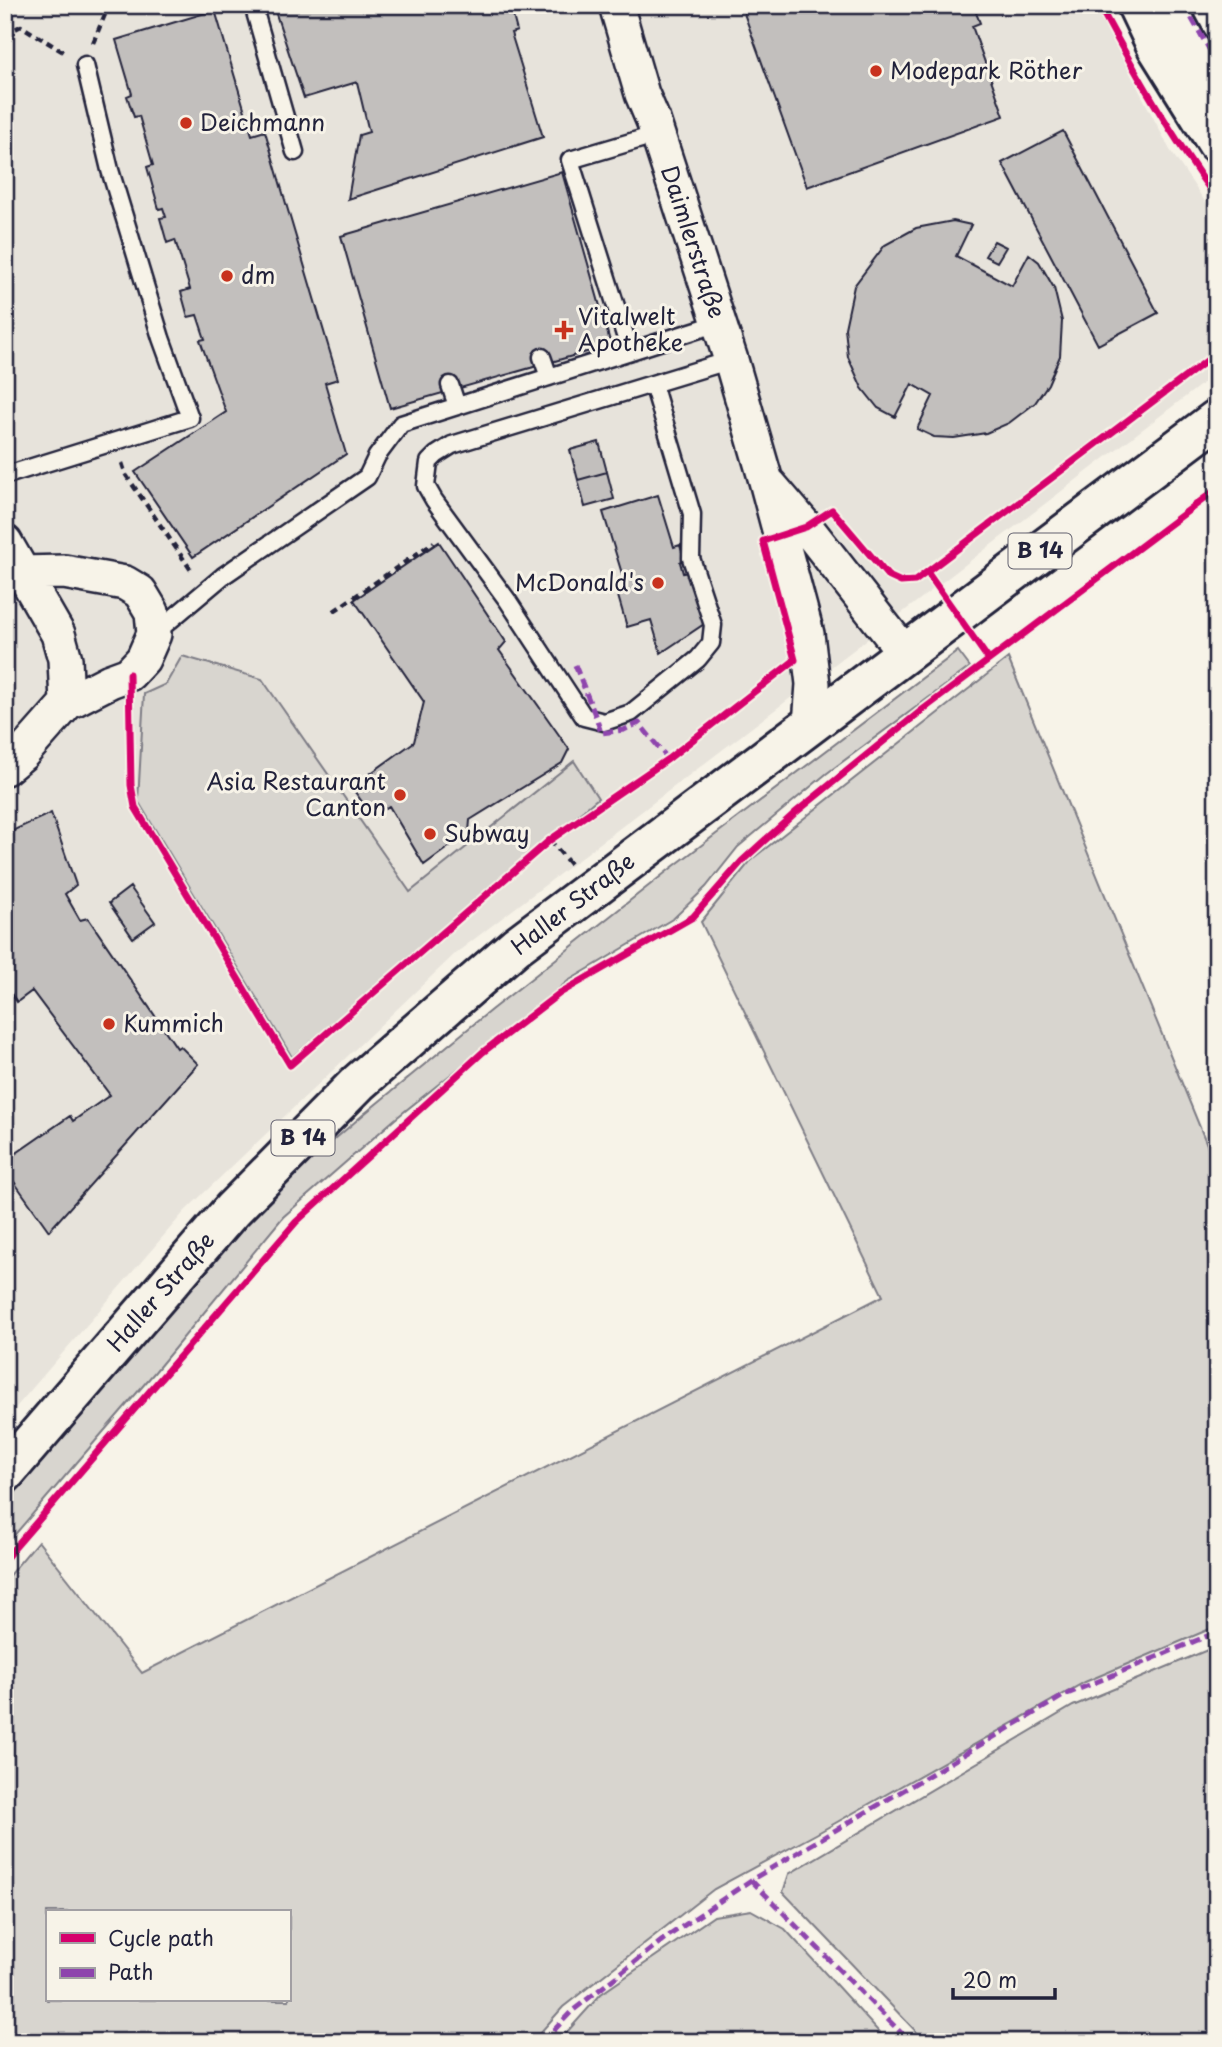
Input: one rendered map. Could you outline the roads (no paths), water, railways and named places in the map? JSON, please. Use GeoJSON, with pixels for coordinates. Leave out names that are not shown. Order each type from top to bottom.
{"type":"FeatureCollection","features":[{"type":"Feature","properties":{"kind":"main road"},"geometry":{"type":"LineString","coordinates":[[1137,5],[1157,47],[1217,143]]}},
{"type":"Feature","properties":{"kind":"main road"},"geometry":{"type":"LineString","coordinates":[[1166,5],[1217,92]]}},
{"type":"Feature","properties":{"kind":"main road","name":"Haller Straße"},"geometry":{"type":"LineString","coordinates":[[5,1474],[232,1210],[358,1083],[516,946],[1217,419]]}},
{"type":"Feature","properties":{"kind":"street","name":"Daimlerstraße"},"geometry":{"type":"LineString","coordinates":[[616,5],[642,94],[658,134],[731,360],[766,481],[807,634],[813,684],[810,725]]}},
{"type":"Feature","properties":{"kind":"street","name":"Daimlerstraße"},"geometry":{"type":"LineString","coordinates":[[766,481],[806,527],[904,652]]}},
{"type":"Feature","properties":{"kind":"street"},"geometry":{"type":"LineString","coordinates":[[5,542],[58,634],[65,659],[67,703]]}},
{"type":"Feature","properties":{"kind":"street"},"geometry":{"type":"LineString","coordinates":[[5,768],[22,754],[67,703],[129,674],[143,659],[155,634],[152,612],[140,592],[125,583],[64,572],[22,573]]}},
{"type":"Feature","properties":{"kind":"lane"},"geometry":{"type":"LineString","coordinates":[[253,5],[295,152]]}},
{"type":"Feature","properties":{"kind":"lane"},"geometry":{"type":"LineString","coordinates":[[7,475],[190,418],[162,338],[114,182],[85,65]]}},
{"type":"Feature","properties":{"kind":"lane"},"geometry":{"type":"LineString","coordinates":[[630,351],[570,160],[658,134]]}},
{"type":"Feature","properties":{"kind":"lane"},"geometry":{"type":"LineString","coordinates":[[155,634],[223,576],[367,477],[377,456],[401,424],[719,323]]}},
{"type":"Feature","properties":{"kind":"lane"},"geometry":{"type":"LineString","coordinates":[[542,357],[549,377]]}},
{"type":"Feature","properties":{"kind":"lane"},"geometry":{"type":"LineString","coordinates":[[653,384],[692,514],[691,558],[713,625],[711,643],[698,659],[631,713],[604,722],[584,717],[508,601],[433,500],[426,486],[429,462],[452,445],[731,360]]}},
{"type":"Feature","properties":{"kind":"lane"},"geometry":{"type":"LineString","coordinates":[[450,385],[457,407]]}},
{"type":"Feature","properties":{"kind":"place","name":"Modepark Röther"},"geometry":{"type":"Point","coordinates":[876,71]}},
{"type":"Feature","properties":{"kind":"place","name":"Deichmann"},"geometry":{"type":"Point","coordinates":[186,123]}},
{"type":"Feature","properties":{"kind":"place","name":"dm"},"geometry":{"type":"Point","coordinates":[227,276]}},
{"type":"Feature","properties":{"kind":"place","name":"Vitalwelt Apotheke"},"geometry":{"type":"Point","coordinates":[564,330]}},
{"type":"Feature","properties":{"kind":"place","name":"McDonald's"},"geometry":{"type":"Point","coordinates":[658,583]}},
{"type":"Feature","properties":{"kind":"place","name":"Asia Restaurant Canton"},"geometry":{"type":"Point","coordinates":[400,795]}},
{"type":"Feature","properties":{"kind":"place","name":"Subway"},"geometry":{"type":"Point","coordinates":[430,834]}},
{"type":"Feature","properties":{"kind":"place","name":"Kummich"},"geometry":{"type":"Point","coordinates":[109,1024]}}]}
